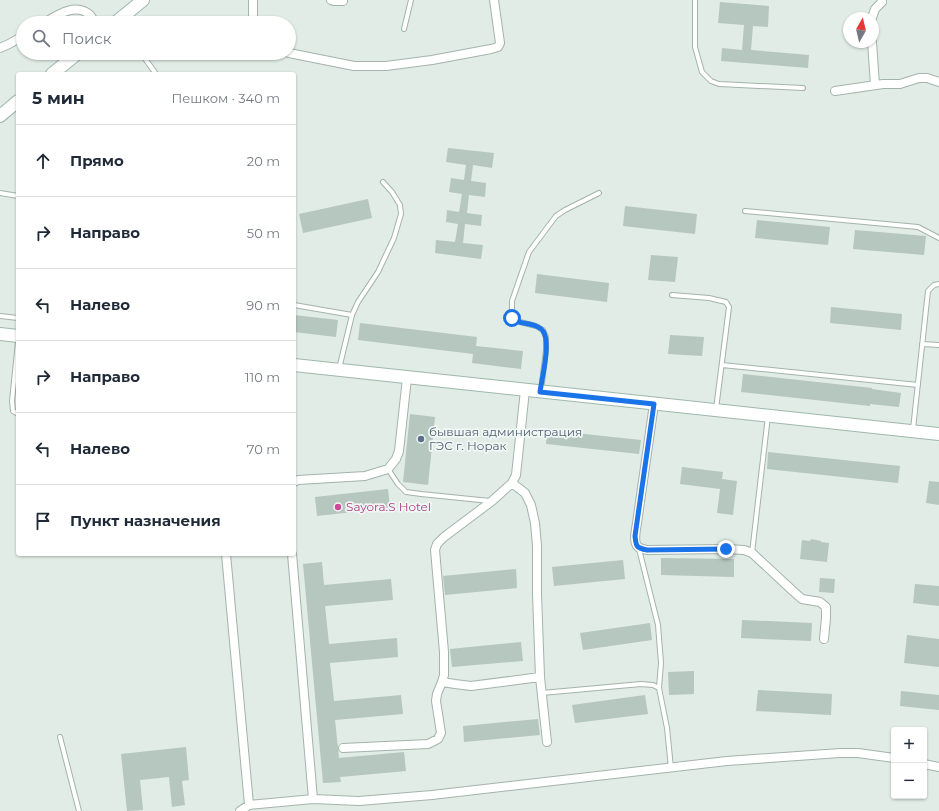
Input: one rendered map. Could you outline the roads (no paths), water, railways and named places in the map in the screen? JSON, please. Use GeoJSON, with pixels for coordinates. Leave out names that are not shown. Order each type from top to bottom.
{"type":"FeatureCollection","features":[{"type":"Feature","properties":{"kind":"main road"},"geometry":{"type":"LineString","coordinates":[[123,16],[143,0]]}},
{"type":"Feature","properties":{"kind":"main road"},"geometry":{"type":"LineString","coordinates":[[54,72],[69,60]]}},
{"type":"Feature","properties":{"kind":"main road"},"geometry":{"type":"LineString","coordinates":[[0,116],[16,103]]}},
{"type":"Feature","properties":{"kind":"main road"},"geometry":{"type":"LineString","coordinates":[[0,334],[16,336]]}},
{"type":"Feature","properties":{"kind":"main road"},"geometry":{"type":"LineString","coordinates":[[296,365],[939,434]]}},
{"type":"Feature","properties":{"kind":"street"},"geometry":{"type":"LineString","coordinates":[[253,0],[253,16]]}},
{"type":"Feature","properties":{"kind":"street"},"geometry":{"type":"LineString","coordinates":[[330,0],[343,1]]}},
{"type":"Feature","properties":{"kind":"street"},"geometry":{"type":"LineString","coordinates":[[296,54],[354,66],[386,66],[432,60],[491,49],[498,47],[500,43],[494,0]]}},
{"type":"Feature","properties":{"kind":"street"},"geometry":{"type":"LineString","coordinates":[[874,12],[882,2]]}},
{"type":"Feature","properties":{"kind":"street"},"geometry":{"type":"LineString","coordinates":[[55,16],[70,10],[82,10],[91,16]]}},
{"type":"Feature","properties":{"kind":"street"},"geometry":{"type":"LineString","coordinates":[[0,48],[16,40]]}},
{"type":"Feature","properties":{"kind":"street"},"geometry":{"type":"LineString","coordinates":[[872,48],[875,85]]}},
{"type":"Feature","properties":{"kind":"street"},"geometry":{"type":"LineString","coordinates":[[835,91],[883,84],[900,84],[919,78],[927,78],[939,82]]}},
{"type":"Feature","properties":{"kind":"street"},"geometry":{"type":"LineString","coordinates":[[296,481],[365,476],[388,469],[396,460],[399,451],[407,378]]}},
{"type":"Feature","properties":{"kind":"street"},"geometry":{"type":"LineString","coordinates":[[343,748],[428,744],[438,739],[441,733],[436,701],[444,675],[444,652],[435,550],[437,544],[444,537],[492,501],[512,483],[516,475],[525,390]]}},
{"type":"Feature","properties":{"kind":"street"},"geometry":{"type":"LineString","coordinates":[[654,404],[635,536],[636,544],[639,548],[647,550],[726,549],[744,550],[752,553],[802,599],[820,602],[826,607],[824,639]]}},
{"type":"Feature","properties":{"kind":"street"},"geometry":{"type":"LineString","coordinates":[[512,483],[526,493],[531,505],[534,523],[537,546],[540,677],[547,742]]}},
{"type":"Feature","properties":{"kind":"street"},"geometry":{"type":"LineString","coordinates":[[226,556],[249,805]]}},
{"type":"Feature","properties":{"kind":"street"},"geometry":{"type":"LineString","coordinates":[[292,556],[313,799]]}},
{"type":"Feature","properties":{"kind":"street"},"geometry":{"type":"LineString","coordinates":[[442,682],[471,686],[540,677]]}},
{"type":"Feature","properties":{"kind":"street"},"geometry":{"type":"LineString","coordinates":[[240,811],[249,805],[313,799],[359,801],[432,795],[727,762],[840,753],[858,753],[891,758]]}},
{"type":"Feature","properties":{"kind":"street"},"geometry":{"type":"LineString","coordinates":[[927,765],[939,767]]}},
{"type":"Feature","properties":{"kind":"lane"},"geometry":{"type":"LineString","coordinates":[[404,29],[411,0]]}},
{"type":"Feature","properties":{"kind":"lane"},"geometry":{"type":"LineString","coordinates":[[694,0],[695,47],[702,72],[711,81],[719,84],[803,88]]}},
{"type":"Feature","properties":{"kind":"lane"},"geometry":{"type":"LineString","coordinates":[[145,60],[154,72]]}},
{"type":"Feature","properties":{"kind":"lane"},"geometry":{"type":"LineString","coordinates":[[339,369],[352,315],[358,302],[378,272],[394,238],[401,214],[400,205],[392,192],[383,182]]}},
{"type":"Feature","properties":{"kind":"lane"},"geometry":{"type":"LineString","coordinates":[[0,193],[16,196]]}},
{"type":"Feature","properties":{"kind":"lane"},"geometry":{"type":"LineString","coordinates":[[540,392],[546,350],[546,337],[543,330],[536,326],[516,321],[512,318],[512,301],[529,252],[556,216],[600,193]]}},
{"type":"Feature","properties":{"kind":"lane"},"geometry":{"type":"LineString","coordinates":[[745,211],[918,226],[939,238]]}},
{"type":"Feature","properties":{"kind":"lane"},"geometry":{"type":"LineString","coordinates":[[912,432],[928,291],[934,285],[939,284]]}},
{"type":"Feature","properties":{"kind":"lane"},"geometry":{"type":"LineString","coordinates":[[672,295],[709,298],[726,302],[729,307],[716,411]]}},
{"type":"Feature","properties":{"kind":"lane"},"geometry":{"type":"LineString","coordinates":[[296,306],[352,315]]}},
{"type":"Feature","properties":{"kind":"lane"},"geometry":{"type":"LineString","coordinates":[[0,316],[16,318]]}},
{"type":"Feature","properties":{"kind":"lane"},"geometry":{"type":"LineString","coordinates":[[922,344],[939,345]]}},
{"type":"Feature","properties":{"kind":"lane"},"geometry":{"type":"LineString","coordinates":[[16,362],[12,402],[13,410],[16,412]]}},
{"type":"Feature","properties":{"kind":"lane"},"geometry":{"type":"LineString","coordinates":[[722,365],[918,385]]}},
{"type":"Feature","properties":{"kind":"lane"},"geometry":{"type":"LineString","coordinates":[[752,553],[768,416]]}},
{"type":"Feature","properties":{"kind":"lane"},"geometry":{"type":"LineString","coordinates":[[388,469],[398,484],[406,492],[492,501]]}},
{"type":"Feature","properties":{"kind":"lane"},"geometry":{"type":"LineString","coordinates":[[639,548],[658,625],[661,663],[659,688],[667,728],[671,768]]}},
{"type":"Feature","properties":{"kind":"lane"},"geometry":{"type":"LineString","coordinates":[[542,693],[641,684],[653,685],[659,688]]}},
{"type":"Feature","properties":{"kind":"lane"},"geometry":{"type":"LineString","coordinates":[[60,737],[79,811]]}},
{"type":"Feature","properties":{"kind":"place","name":"бывшая администрация ГЭС г. Норак"},"geometry":{"type":"Point","coordinates":[421,439]}},
{"type":"Feature","properties":{"kind":"place","name":"Sayora.S Hotel"},"geometry":{"type":"Point","coordinates":[338,507]}}]}
